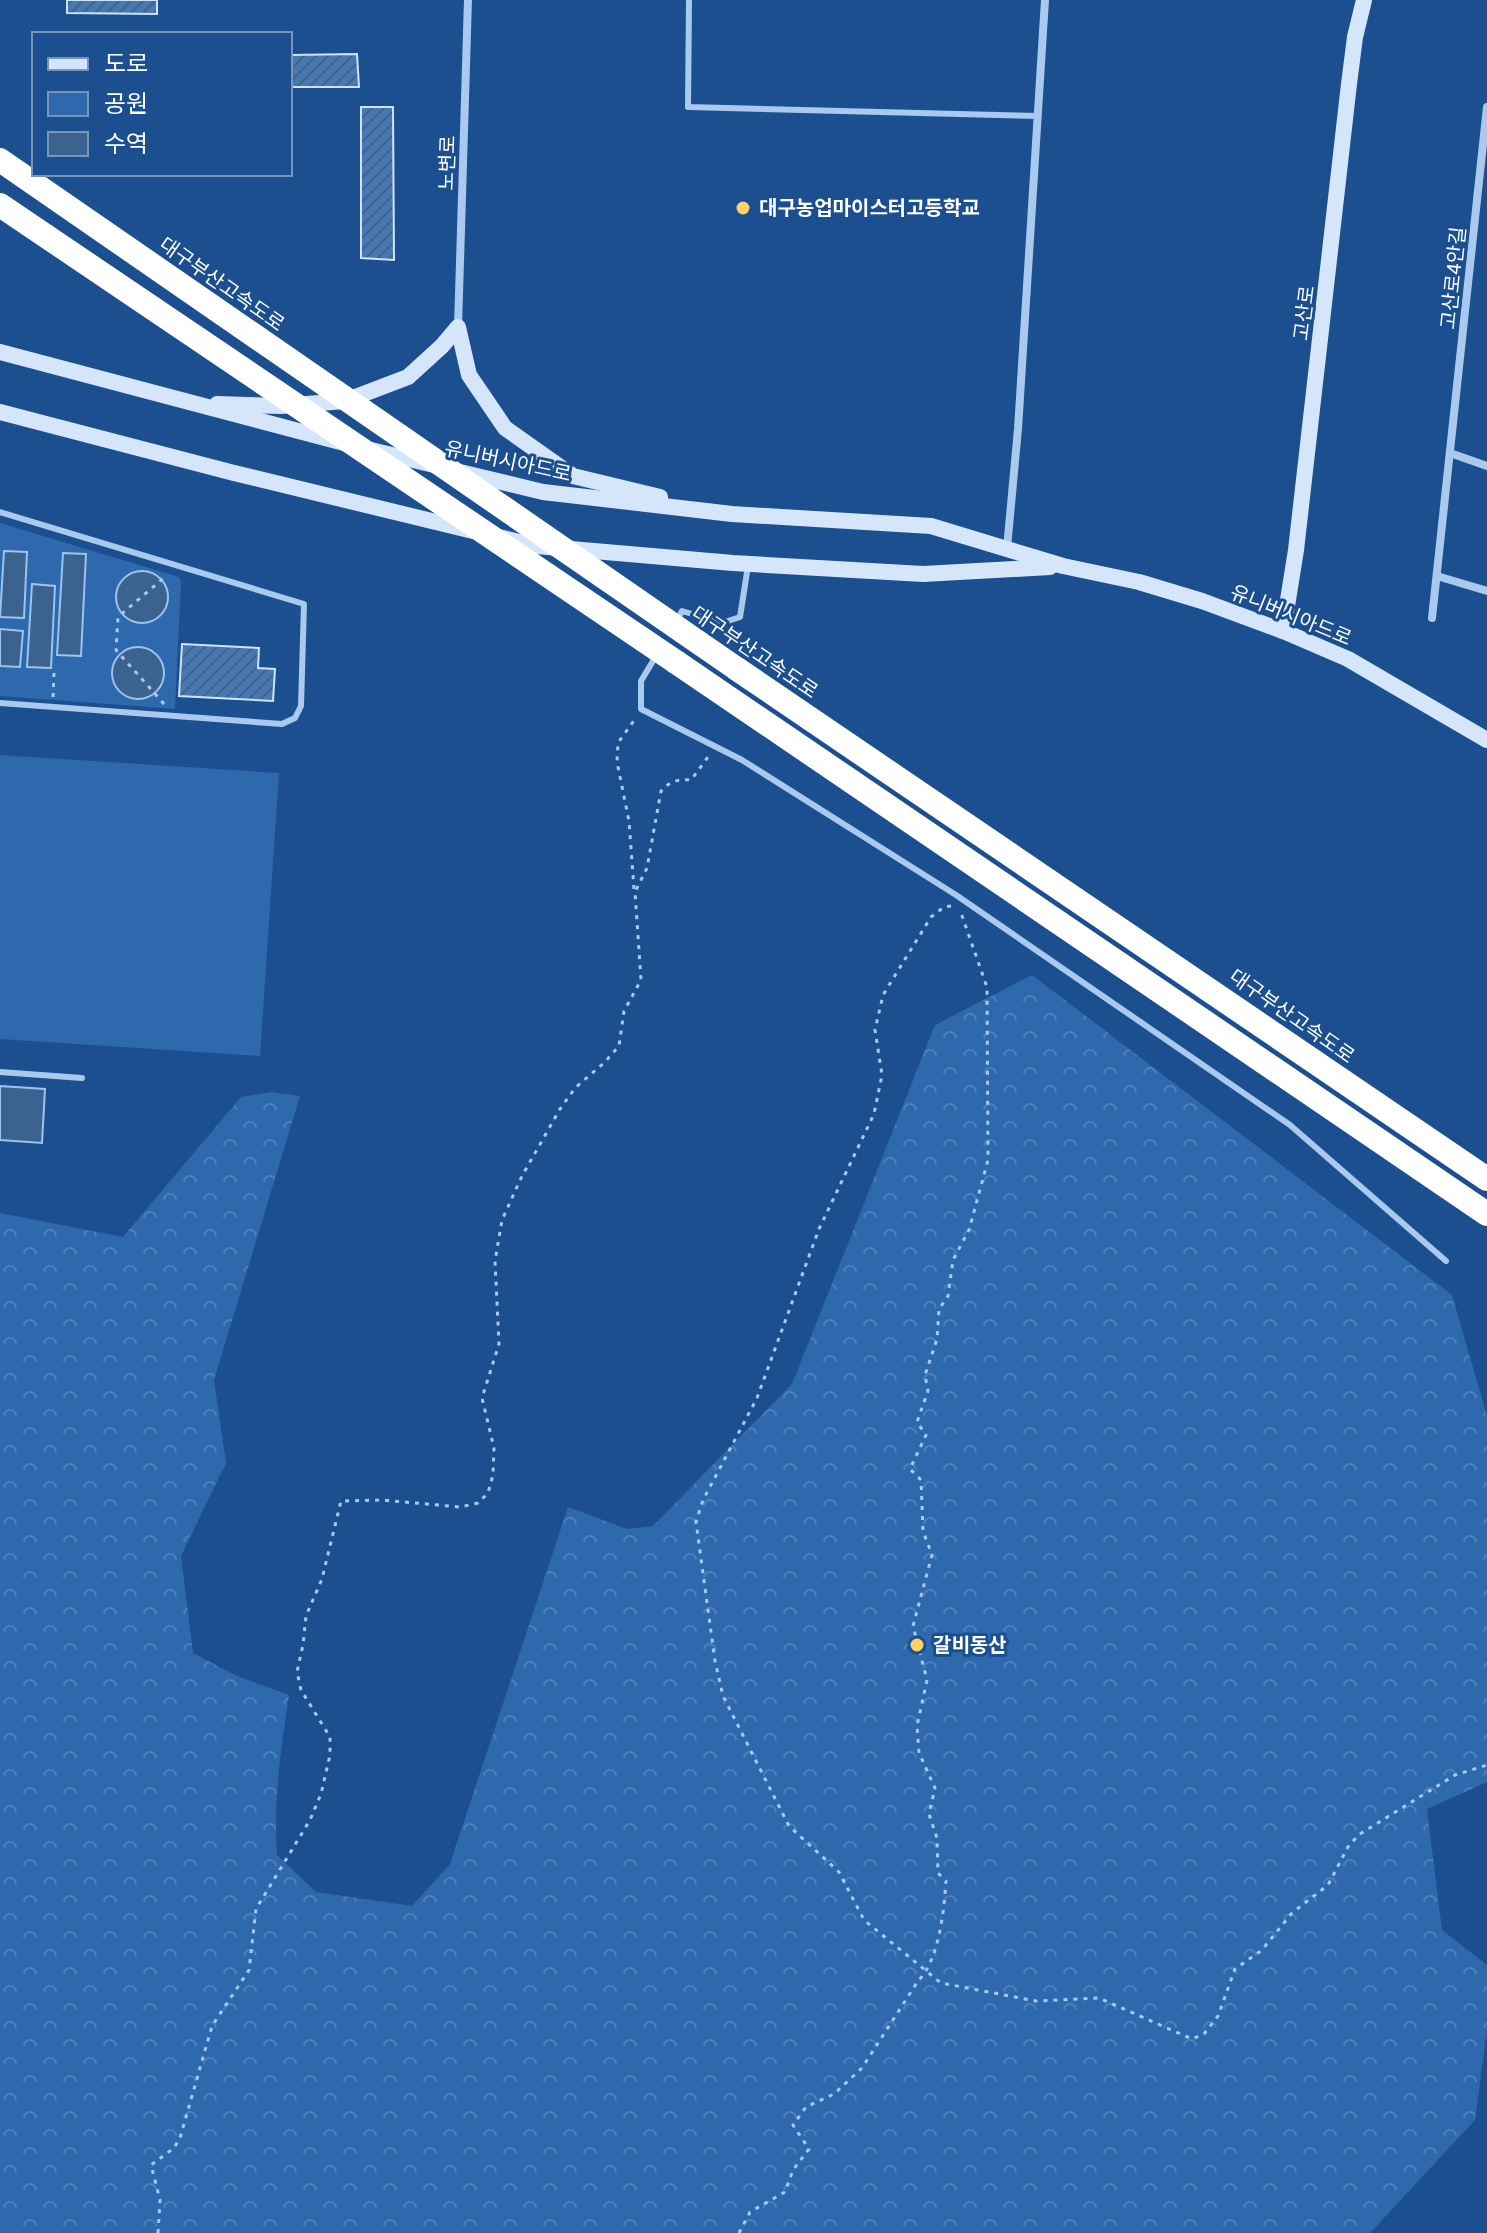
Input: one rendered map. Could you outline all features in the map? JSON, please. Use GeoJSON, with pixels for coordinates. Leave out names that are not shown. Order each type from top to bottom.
{"type":"FeatureCollection","features":[{"type":"Feature","properties":{"kind":"highway","name":"대구부산고속도로"},"geometry":{"type":"LineString","coordinates":[[0,160],[737,669],[1487,1179]]}},
{"type":"Feature","properties":{"kind":"highway"},"geometry":{"type":"LineString","coordinates":[[0,205],[669,654],[1487,1214]]}},
{"type":"Feature","properties":{"kind":"main road","name":"고산로"},"geometry":{"type":"LineString","coordinates":[[1283,631],[1296,550],[1351,69],[1364,0]]}},
{"type":"Feature","properties":{"kind":"main road"},"geometry":{"type":"LineString","coordinates":[[187,403],[281,406],[345,401],[408,377],[458,327]]}},
{"type":"Feature","properties":{"kind":"main road"},"geometry":{"type":"LineString","coordinates":[[458,327],[469,375],[505,428],[573,476],[732,514]]}},
{"type":"Feature","properties":{"kind":"main road","name":"유니버시아드로"},"geometry":{"type":"LineString","coordinates":[[0,352],[187,403],[543,492],[732,514],[931,526],[1063,566],[1139,582],[1283,631],[1348,659],[1487,740]]}},
{"type":"Feature","properties":{"kind":"main road","name":"유니버시아드로"},"geometry":{"type":"LineString","coordinates":[[0,412],[234,473],[536,546],[748,564],[923,574],[1063,566]]}},
{"type":"Feature","properties":{"kind":"street","name":"노변로"},"geometry":{"type":"LineString","coordinates":[[458,327],[468,0]]}},
{"type":"Feature","properties":{"kind":"street"},"geometry":{"type":"LineString","coordinates":[[1007,549],[1018,429],[1045,0]]}},
{"type":"Feature","properties":{"kind":"street","name":"고산로4안길"},"geometry":{"type":"LineString","coordinates":[[1432,618],[1487,107]]}},
{"type":"Feature","properties":{"kind":"street"},"geometry":{"type":"LineString","coordinates":[[1450,453],[1487,466]]}},
{"type":"Feature","properties":{"kind":"street"},"geometry":{"type":"LineString","coordinates":[[1437,576],[1487,591]]}},
{"type":"Feature","properties":{"kind":"lane"},"geometry":{"type":"LineString","coordinates":[[689,0],[688,107],[1038,116]]}},
{"type":"Feature","properties":{"kind":"lane"},"geometry":{"type":"LineString","coordinates":[[0,512],[304,604],[301,706],[295,718],[282,724],[0,703]]}},
{"type":"Feature","properties":{"kind":"lane"},"geometry":{"type":"LineString","coordinates":[[668,635],[682,611],[722,623],[740,617],[748,564]]}},
{"type":"Feature","properties":{"kind":"lane"},"geometry":{"type":"LineString","coordinates":[[669,654],[641,681],[641,709],[742,760],[956,895],[1290,1125],[1446,1261]]}},
{"type":"Feature","properties":{"kind":"lane"},"geometry":{"type":"LineString","coordinates":[[0,1072],[82,1078]]}},
{"type":"Feature","properties":{"kind":"path"},"geometry":{"type":"LineString","coordinates":[[155,693],[116,650],[118,617],[162,580]]}},
{"type":"Feature","properties":{"kind":"path"},"geometry":{"type":"LineString","coordinates":[[52,707],[54,673]]}},
{"type":"Feature","properties":{"kind":"path"},"geometry":{"type":"LineString","coordinates":[[158,2233],[160,2200],[151,2165],[174,2148],[180,2138],[212,2026],[249,1970],[256,1909],[310,1820],[321,1794],[330,1755],[330,1737],[297,1679],[306,1616],[322,1579],[341,1501],[382,1500],[460,1507],[478,1503],[488,1493],[493,1475],[494,1448],[482,1398],[499,1344],[495,1261],[502,1220],[522,1176],[560,1109],[575,1088],[619,1046],[624,1011],[641,980],[629,821],[617,762],[618,743],[641,709]]}},
{"type":"Feature","properties":{"kind":"path"},"geometry":{"type":"LineString","coordinates":[[635,892],[647,868],[661,791],[668,784],[681,779],[691,780],[715,747]]}},
{"type":"Feature","properties":{"kind":"path"},"geometry":{"type":"LineString","coordinates":[[739,2233],[750,2212],[785,2192],[793,2170],[809,2149],[793,2125],[806,2107],[834,2094],[862,2068],[926,1973],[944,1917],[946,1881],[938,1873],[937,1838],[929,1814],[935,1788],[919,1753],[917,1726],[927,1680],[913,1626],[932,1555],[923,1531],[921,1480],[910,1469],[926,1435],[917,1422],[928,1391],[925,1375],[937,1339],[939,1309],[948,1296],[953,1260],[969,1230],[988,1160],[989,1133],[987,987],[960,909],[944,907],[931,917],[883,995],[875,1030],[882,1075],[874,1114],[819,1229],[757,1398],[703,1500],[696,1522],[719,1684],[777,1805],[796,1836],[839,1872],[864,1920],[926,1973],[941,1983],[1036,2001],[1099,1998],[1182,2037],[1198,2038],[1218,2016],[1235,1969],[1262,1950],[1292,1913],[1328,1885],[1349,1845],[1360,1834],[1455,1775],[1487,1765]]}},
{"type":"Feature","properties":{"kind":"green space"},"geometry":{"type":"Polygon","coordinates":[[[0,523],[179,577],[175,709],[0,696],[0,523]]]}},
{"type":"Feature","properties":{"kind":"green space"},"geometry":{"type":"Polygon","coordinates":[[[0,755],[279,773],[260,1056],[0,1039],[0,755]]]}},
{"type":"Feature","properties":{"kind":"green space"},"geometry":{"type":"Polygon","coordinates":[[[1032,975],[1452,1295],[1487,1416],[1487,1782],[1427,1809],[1442,1930],[1487,1965],[1487,2030],[1475,2120],[1370,2233],[0,2233],[0,1213],[123,1237],[241,1097],[271,1092],[300,1096],[214,1380],[226,1463],[181,1556],[193,1653],[237,1676],[289,1695],[277,1795],[277,1855],[316,1892],[412,1906],[450,1864],[568,1507],[627,1529],[653,1526],[792,1384],[935,1025],[1032,975]]]}},
{"type":"Feature","properties":{"kind":"water"},"geometry":{"type":"Polygon","coordinates":[[[4,551],[27,552],[24,618],[0,617],[4,551]]]}},
{"type":"Feature","properties":{"kind":"water"},"geometry":{"type":"Polygon","coordinates":[[[63,553],[86,554],[81,656],[57,655],[63,553]]]}},
{"type":"Feature","properties":{"kind":"water"},"geometry":{"type":"Polygon","coordinates":[[[142,571],[161,578],[168,597],[161,616],[142,623],[123,616],[116,597],[123,578],[142,571]]]}},
{"type":"Feature","properties":{"kind":"water"},"geometry":{"type":"Polygon","coordinates":[[[32,584],[55,586],[51,668],[27,667],[32,584]]]}},
{"type":"Feature","properties":{"kind":"water"},"geometry":{"type":"Polygon","coordinates":[[[0,629],[23,631],[20,667],[0,666],[0,629]]]}},
{"type":"Feature","properties":{"kind":"water"},"geometry":{"type":"Polygon","coordinates":[[[138,647],[157,654],[164,673],[157,692],[138,699],[119,692],[112,673],[119,654],[138,647]]]}},
{"type":"Feature","properties":{"kind":"water"},"geometry":{"type":"Polygon","coordinates":[[[0,1086],[45,1089],[42,1143],[0,1140],[0,1086]]]}},
{"type":"Feature","properties":{"kind":"building"},"geometry":{"type":"Polygon","coordinates":[[[67,0],[157,0],[157,14],[67,13],[67,0]]]}},
{"type":"Feature","properties":{"kind":"building"},"geometry":{"type":"Polygon","coordinates":[[[357,54],[359,87],[292,87],[292,55],[357,54]]]}},
{"type":"Feature","properties":{"kind":"building"},"geometry":{"type":"Polygon","coordinates":[[[361,107],[393,107],[394,260],[361,258],[361,107]]]}},
{"type":"Feature","properties":{"kind":"building"},"geometry":{"type":"Polygon","coordinates":[[[182,644],[259,648],[258,668],[275,669],[273,701],[179,696],[182,644]]]}},
{"type":"Feature","properties":{"kind":"place","name":"대구농업마이스터고등학교"},"geometry":{"type":"Point","coordinates":[743,208]}},
{"type":"Feature","properties":{"kind":"place","name":"갈비동산"},"geometry":{"type":"Point","coordinates":[917,1645]}}]}
